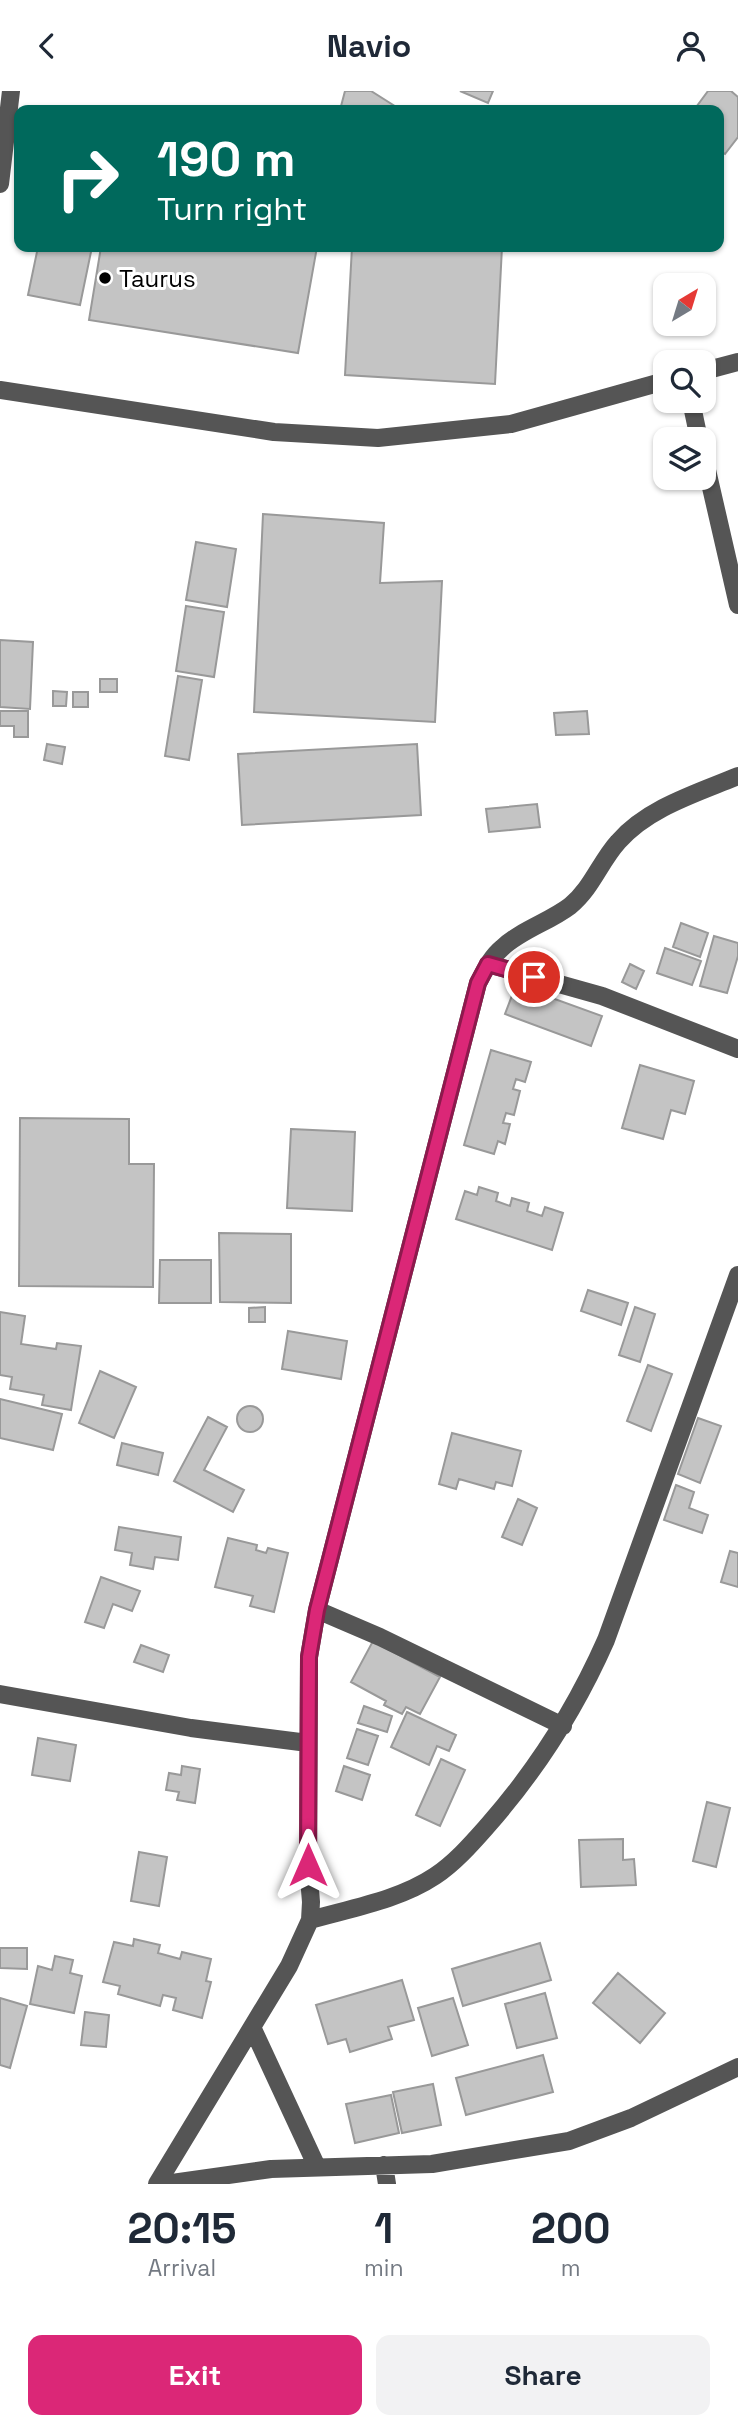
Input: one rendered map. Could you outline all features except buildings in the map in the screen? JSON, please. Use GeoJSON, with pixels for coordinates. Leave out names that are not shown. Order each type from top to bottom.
{"type":"FeatureCollection","features":[{"type":"Feature","properties":{"kind":"street"},"geometry":{"type":"LineString","coordinates":[[0,184],[11,91]]}},
{"type":"Feature","properties":{"kind":"street"},"geometry":{"type":"LineString","coordinates":[[716,368],[738,362]]}},
{"type":"Feature","properties":{"kind":"street"},"geometry":{"type":"LineString","coordinates":[[0,390],[274,432],[378,438],[511,424],[653,384]]}},
{"type":"Feature","properties":{"kind":"street"},"geometry":{"type":"LineString","coordinates":[[712,490],[738,605]]}},
{"type":"Feature","properties":{"kind":"street"},"geometry":{"type":"LineString","coordinates":[[157,2184],[289,1966],[310,1920],[309,1657],[317,1610],[478,983],[488,964],[503,947],[567,908],[580,897],[616,844],[635,824],[694,794],[738,776]]}},
{"type":"Feature","properties":{"kind":"street"},"geometry":{"type":"LineString","coordinates":[[488,964],[602,996],[738,1049]]}},
{"type":"Feature","properties":{"kind":"street"},"geometry":{"type":"LineString","coordinates":[[310,1920],[397,1895],[435,1876],[470,1846],[506,1805],[563,1726],[606,1640],[738,1275]]}},
{"type":"Feature","properties":{"kind":"street"},"geometry":{"type":"LineString","coordinates":[[317,1610],[380,1637],[563,1726]]}},
{"type":"Feature","properties":{"kind":"street"},"geometry":{"type":"LineString","coordinates":[[0,1694],[191,1728],[308,1743]]}},
{"type":"Feature","properties":{"kind":"street"},"geometry":{"type":"LineString","coordinates":[[252,2027],[317,2167]]}},
{"type":"Feature","properties":{"kind":"street"},"geometry":{"type":"LineString","coordinates":[[165,2184],[271,2169],[432,2164],[569,2141],[631,2118],[738,2067]]}},
{"type":"Feature","properties":{"kind":"street"},"geometry":{"type":"LineString","coordinates":[[384,2165],[387,2184]]}},
{"type":"Feature","properties":{"kind":"place","name":"Taurus"},"geometry":{"type":"Point","coordinates":[105,278]}},
{"type":"Feature","properties":{"kind":"route"},"geometry":{"type":"LineString","coordinates":[[308,1865],[309,1657],[317,1610],[478,983],[488,964],[534,977]]}}]}
